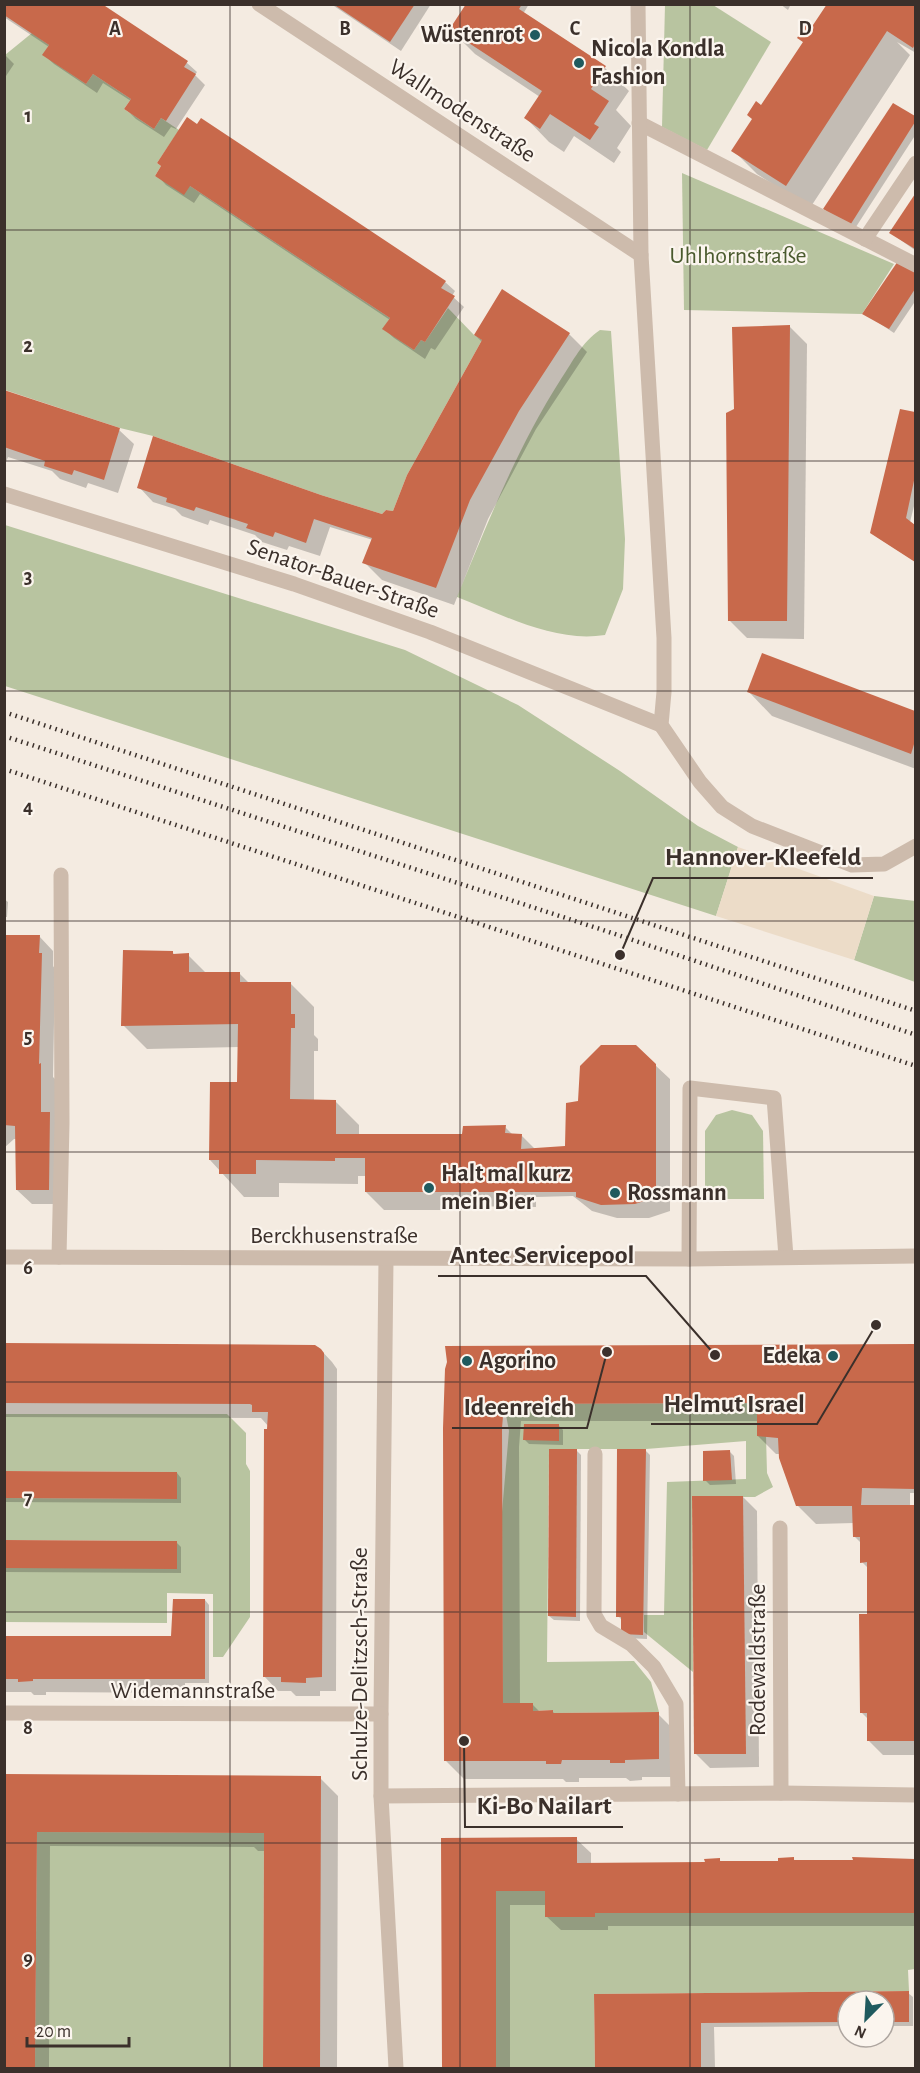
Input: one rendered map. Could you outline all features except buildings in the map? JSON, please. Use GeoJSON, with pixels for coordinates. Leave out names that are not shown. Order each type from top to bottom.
{"type":"FeatureCollection","features":[{"type":"Feature","properties":{"kind":"street","name":"Wallmodenstraße"},"geometry":{"type":"LineString","coordinates":[[259,4],[641,255]]}},
{"type":"Feature","properties":{"kind":"street"},"geometry":{"type":"LineString","coordinates":[[638,4],[641,255],[664,638],[664,692],[661,725],[700,782],[722,807],[752,826],[852,865],[884,864],[915,846]]}},
{"type":"Feature","properties":{"kind":"street"},"geometry":{"type":"LineString","coordinates":[[639,123],[915,265]]}},
{"type":"Feature","properties":{"kind":"street"},"geometry":{"type":"LineString","coordinates":[[865,239],[915,162]]}},
{"type":"Feature","properties":{"kind":"street","name":"Senator-Bauer-Straße"},"geometry":{"type":"LineString","coordinates":[[4,494],[294,584],[430,632],[661,725]]}},
{"type":"Feature","properties":{"kind":"street"},"geometry":{"type":"LineString","coordinates":[[59,1257],[62,1123],[61,875]]}},
{"type":"Feature","properties":{"kind":"street"},"geometry":{"type":"LineString","coordinates":[[689,1259],[690,1088],[774,1098],[786,1257]]}},
{"type":"Feature","properties":{"kind":"street","name":"Berckhusenstraße"},"geometry":{"type":"LineString","coordinates":[[4,1257],[689,1259],[915,1256]]}},
{"type":"Feature","properties":{"kind":"street","name":"Schulze-Delitzsch-Straße"},"geometry":{"type":"LineString","coordinates":[[386,1259],[381,1796],[396,2068]]}},
{"type":"Feature","properties":{"kind":"street"},"geometry":{"type":"LineString","coordinates":[[595,1454],[594,1614],[601,1626],[630,1644],[654,1667],[676,1704],[678,1794]]}},
{"type":"Feature","properties":{"kind":"street","name":"Rodewaldstraße"},"geometry":{"type":"LineString","coordinates":[[780,1528],[780,1793]]}},
{"type":"Feature","properties":{"kind":"street","name":"Widemannstraße"},"geometry":{"type":"LineString","coordinates":[[4,1713],[381,1714]]}},
{"type":"Feature","properties":{"kind":"street"},"geometry":{"type":"LineString","coordinates":[[381,1796],[780,1793],[915,1795]]}},
{"type":"Feature","properties":{"kind":"green space"},"geometry":{"type":"Polygon","coordinates":[[[665,5],[713,5],[771,42],[707,150],[662,127],[665,5]]]}},
{"type":"Feature","properties":{"kind":"green space"},"geometry":{"type":"Polygon","coordinates":[[[32,33],[49,45],[43,55],[86,84],[93,74],[131,99],[124,109],[154,129],[161,118],[179,130],[157,163],[161,166],[155,176],[190,186],[390,318],[383,329],[414,350],[421,340],[425,342],[448,308],[474,335],[482,340],[407,475],[393,511],[386,510],[382,514],[321,495],[153,436],[120,428],[5,390],[5,55],[32,33]]]}},
{"type":"Feature","properties":{"kind":"green space","name":"Uhlhornstraße"},"geometry":{"type":"Polygon","coordinates":[[[682,173],[894,264],[862,314],[684,310],[682,173]]]}},
{"type":"Feature","properties":{"kind":"green space"},"geometry":{"type":"Polygon","coordinates":[[[600,330],[611,331],[625,539],[623,589],[605,635],[567,635],[529,626],[457,597],[504,486],[545,405],[578,352],[600,330]]]}},
{"type":"Feature","properties":{"kind":"green space"},"geometry":{"type":"Polygon","coordinates":[[[5,525],[405,650],[518,705],[620,771],[698,826],[738,847],[716,916],[5,686],[5,525]]]}},
{"type":"Feature","properties":{"kind":"green space"},"geometry":{"type":"Polygon","coordinates":[[[874,896],[915,901],[915,982],[854,960],[874,896]]]}},
{"type":"Feature","properties":{"kind":"green space"},"geometry":{"type":"Polygon","coordinates":[[[732,1110],[752,1115],[763,1131],[764,1199],[705,1199],[705,1131],[716,1115],[732,1110]]]}},
{"type":"Feature","properties":{"kind":"green space"},"geometry":{"type":"Polygon","coordinates":[[[757,1403],[757,1436],[766,1436],[767,1473],[773,1487],[755,1497],[692,1497],[693,1672],[644,1632],[644,1615],[664,1615],[667,1482],[746,1479],[746,1441],[646,1449],[549,1449],[547,1662],[634,1661],[651,1682],[659,1712],[553,1713],[553,1710],[533,1711],[533,1703],[503,1703],[502,1512],[509,1431],[504,1404],[757,1403]]]}},
{"type":"Feature","properties":{"kind":"green space"},"geometry":{"type":"Polygon","coordinates":[[[5,1414],[227,1414],[246,1433],[246,1464],[250,1471],[250,1617],[223,1657],[213,1657],[213,1594],[167,1593],[167,1623],[5,1622],[5,1568],[177,1568],[177,1541],[5,1540],[5,1498],[177,1499],[177,1472],[5,1471],[5,1414]]]}},
{"type":"Feature","properties":{"kind":"green space"},"geometry":{"type":"Polygon","coordinates":[[[37,1832],[264,1833],[263,2068],[35,2068],[37,1832]]]}},
{"type":"Feature","properties":{"kind":"green space"},"geometry":{"type":"Polygon","coordinates":[[[496,1891],[545,1891],[545,1917],[595,1913],[915,1913],[915,1969],[908,1970],[909,1991],[836,1989],[836,1992],[594,1994],[595,2068],[496,2068],[496,1891]]]}},
{"type":"Feature","properties":{"kind":"shaded area"},"geometry":{"type":"Polygon","coordinates":[[[738,847],[874,896],[854,960],[716,916],[738,847]]]}},
{"type":"Feature","properties":{"kind":"railway"},"geometry":{"type":"LineString","coordinates":[[4,712],[916,1011]]}},
{"type":"Feature","properties":{"kind":"railway"},"geometry":{"type":"LineString","coordinates":[[4,736],[603,930],[916,1035]]}},
{"type":"Feature","properties":{"kind":"railway"},"geometry":{"type":"LineString","coordinates":[[4,769],[916,1066]]}},
{"type":"Feature","properties":{"kind":"place","name":"Wüstenrot"},"geometry":{"type":"Point","coordinates":[535,35]}},
{"type":"Feature","properties":{"kind":"place","name":"Nicola Kondla Fashion"},"geometry":{"type":"Point","coordinates":[579,63]}},
{"type":"Feature","properties":{"kind":"place","name":"Hannover-Kleefeld"},"geometry":{"type":"Point","coordinates":[620,955]}},
{"type":"Feature","properties":{"kind":"place","name":"Halt mal kurz mein Bier"},"geometry":{"type":"Point","coordinates":[429,1188]}},
{"type":"Feature","properties":{"kind":"place","name":"Rossmann"},"geometry":{"type":"Point","coordinates":[615,1193]}},
{"type":"Feature","properties":{"kind":"place","name":"Helmut Israel"},"geometry":{"type":"Point","coordinates":[876,1325]}},
{"type":"Feature","properties":{"kind":"place","name":"Ideenreich"},"geometry":{"type":"Point","coordinates":[607,1352]}},
{"type":"Feature","properties":{"kind":"place","name":"Antec Servicepool"},"geometry":{"type":"Point","coordinates":[715,1355]}},
{"type":"Feature","properties":{"kind":"place","name":"Edeka"},"geometry":{"type":"Point","coordinates":[833,1356]}},
{"type":"Feature","properties":{"kind":"place","name":"Agorino"},"geometry":{"type":"Point","coordinates":[467,1361]}},
{"type":"Feature","properties":{"kind":"place","name":"Ki-Bo Nailart"},"geometry":{"type":"Point","coordinates":[464,1741]}}]}
